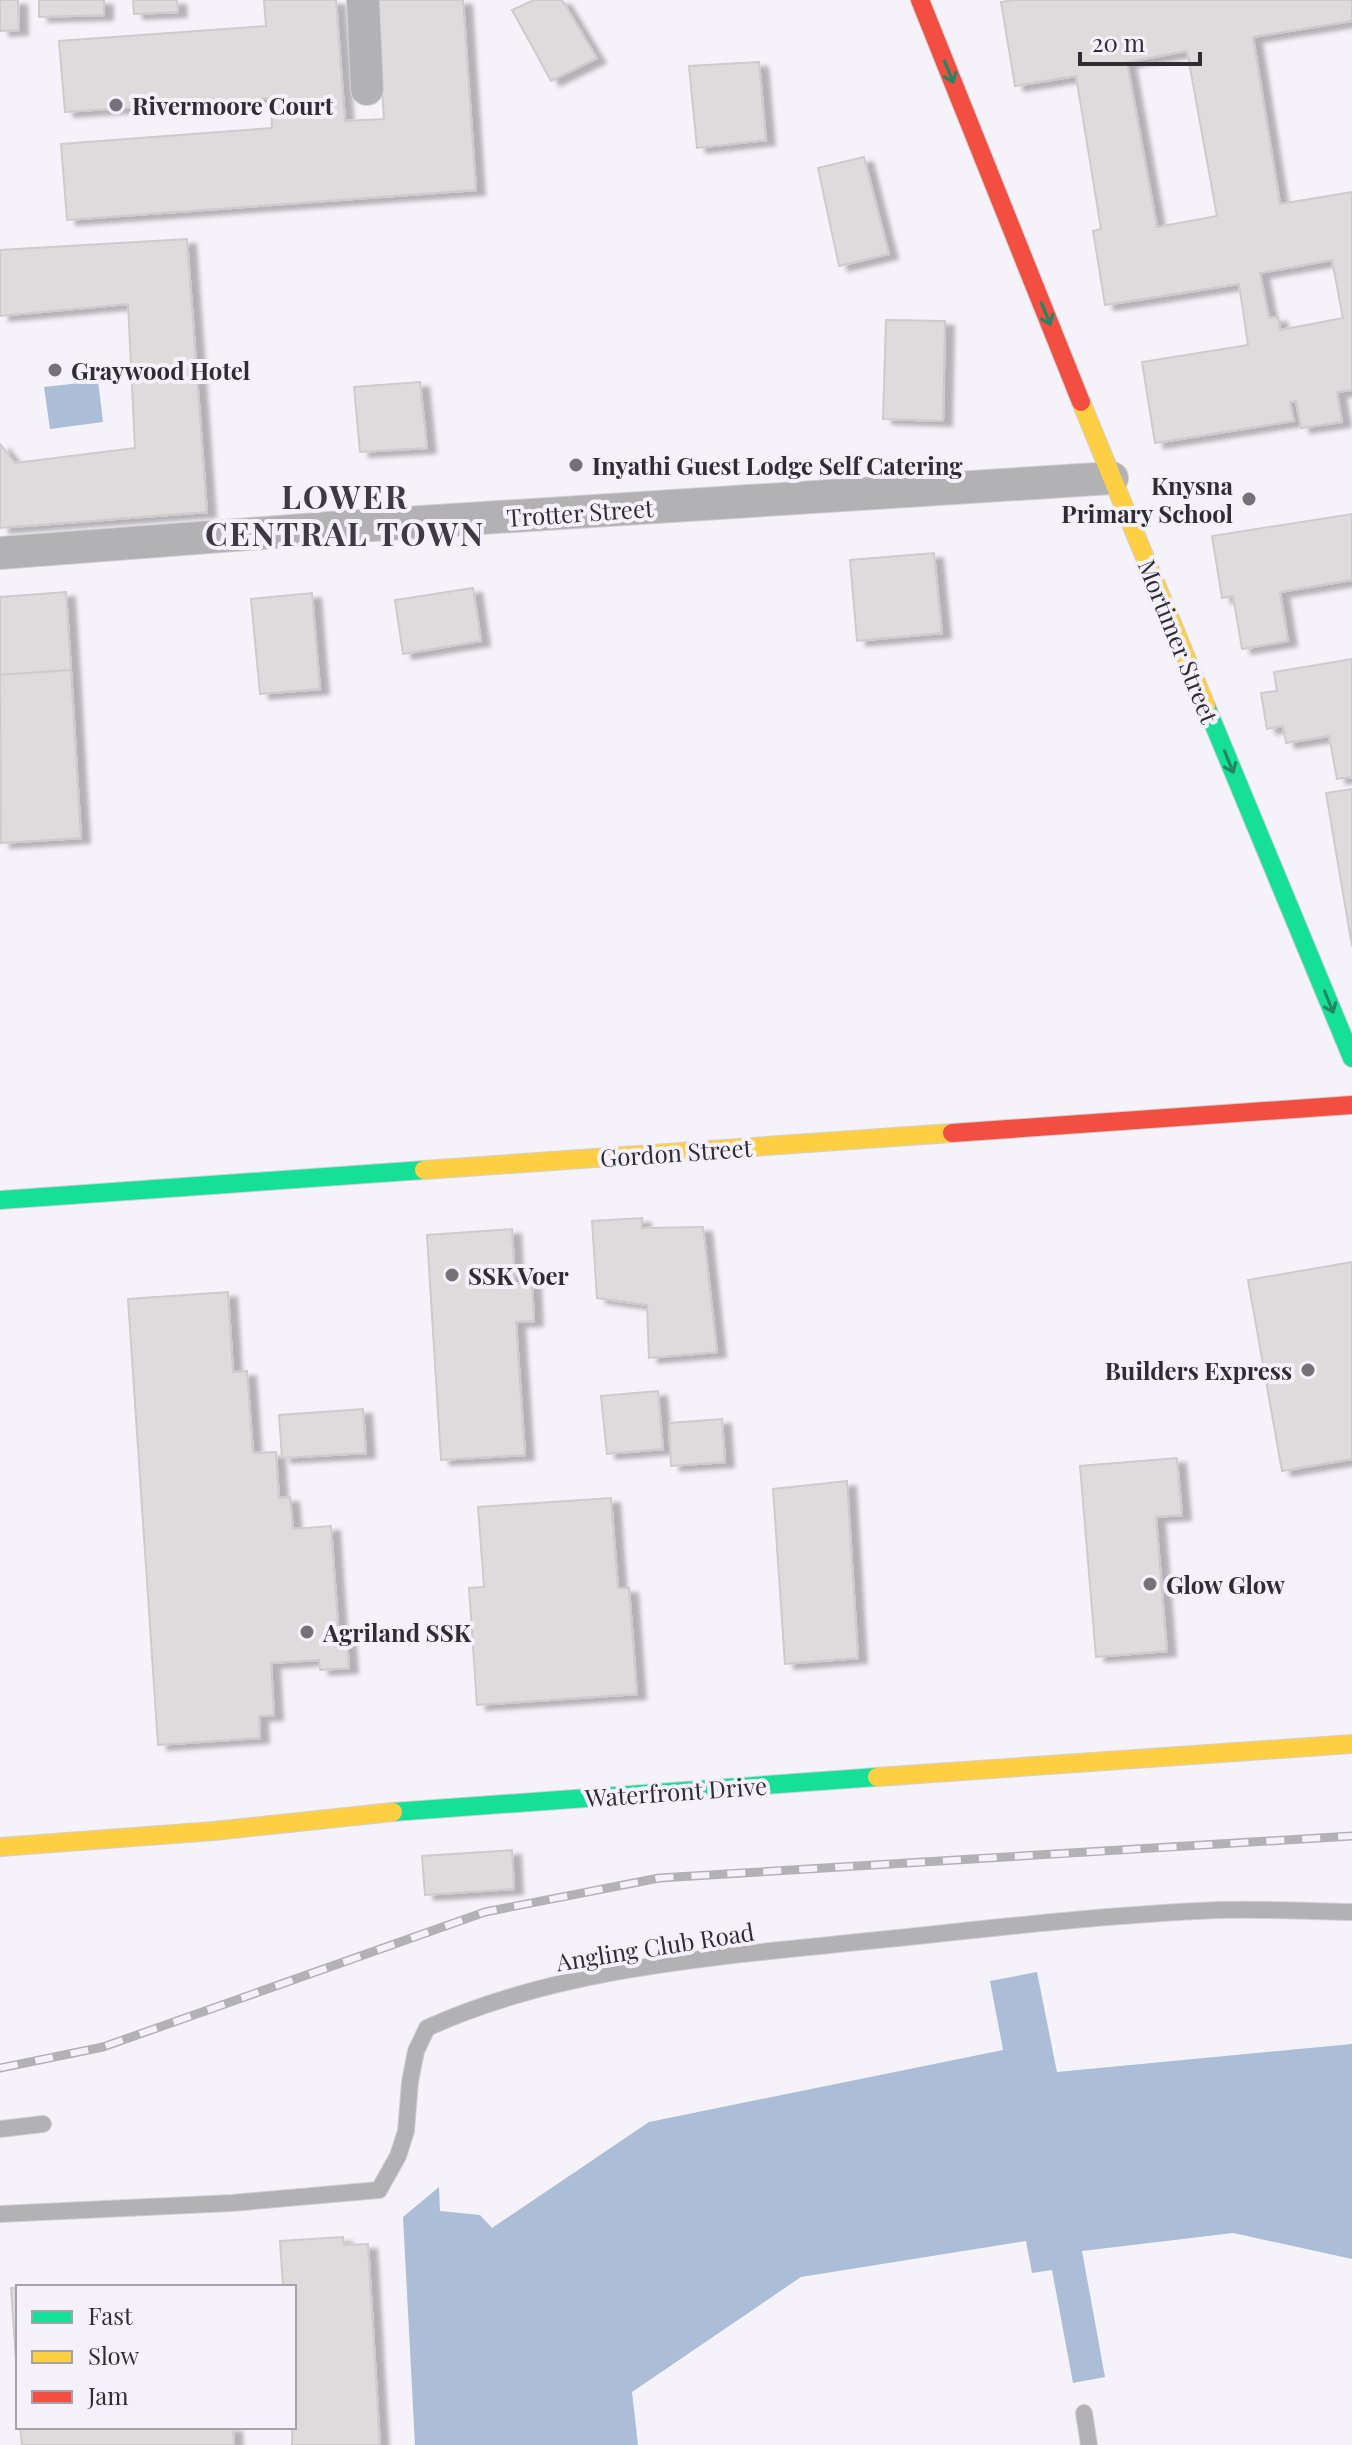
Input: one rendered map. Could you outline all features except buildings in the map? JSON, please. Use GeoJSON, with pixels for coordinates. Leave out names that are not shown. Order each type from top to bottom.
{"type":"FeatureCollection","features":[{"type":"Feature","properties":{"kind":"street"},"geometry":{"type":"LineString","coordinates":[[363,0],[367,89]]}},
{"type":"Feature","properties":{"kind":"street","name":"Mortimer Street"},"geometry":{"type":"LineString","coordinates":[[920,0],[1112,478],[1352,1058]]}},
{"type":"Feature","properties":{"kind":"street","name":"Trotter Street"},"geometry":{"type":"LineString","coordinates":[[0,553],[342,527],[1112,478]]}},
{"type":"Feature","properties":{"kind":"street","name":"Gordon Street"},"geometry":{"type":"LineString","coordinates":[[0,1200],[1352,1105]]}},
{"type":"Feature","properties":{"kind":"street","name":"Waterfront Drive"},"geometry":{"type":"LineString","coordinates":[[0,1847],[214,1831],[439,1807],[1352,1744]]}},
{"type":"Feature","properties":{"kind":"lane","name":"Angling Club Road"},"geometry":{"type":"LineString","coordinates":[[0,2214],[200,2205],[379,2190],[398,2156],[406,2131],[416,2051],[427,2028],[509,1997],[588,1976],[788,1949],[1029,1925],[1219,1910],[1352,1912]]}},
{"type":"Feature","properties":{"kind":"lane"},"geometry":{"type":"LineString","coordinates":[[0,2129],[43,2124]]}},
{"type":"Feature","properties":{"kind":"lane"},"geometry":{"type":"LineString","coordinates":[[1084,2413],[1089,2445]]}},
{"type":"Feature","properties":{"kind":"water"},"geometry":{"type":"Polygon","coordinates":[[[98,381],[103,422],[50,429],[44,387],[98,381]]]}},
{"type":"Feature","properties":{"kind":"water"},"geometry":{"type":"Polygon","coordinates":[[[1037,1972],[1057,2072],[1352,2044],[1352,2259],[1233,2233],[1082,2251],[1105,2377],[1073,2383],[1052,2270],[1032,2273],[1026,2241],[801,2277],[632,2392],[638,2445],[415,2445],[403,2217],[439,2187],[440,2211],[480,2215],[492,2228],[649,2122],[1003,2050],[990,1981],[1037,1972]]]}},
{"type":"Feature","properties":{"kind":"railway"},"geometry":{"type":"LineString","coordinates":[[0,2068],[103,2047],[485,1912],[659,1878],[1352,1836]]}},
{"type":"Feature","properties":{"kind":"traffic: fast"},"geometry":{"type":"LineString","coordinates":[[1206,706],[1352,1058]]}},
{"type":"Feature","properties":{"kind":"traffic: fast"},"geometry":{"type":"LineString","coordinates":[[0,1200],[424,1170]]}},
{"type":"Feature","properties":{"kind":"traffic: fast"},"geometry":{"type":"LineString","coordinates":[[393,1812],[877,1777]]}},
{"type":"Feature","properties":{"kind":"traffic: slow"},"geometry":{"type":"LineString","coordinates":[[1081,402],[1206,706]]}},
{"type":"Feature","properties":{"kind":"traffic: slow"},"geometry":{"type":"LineString","coordinates":[[424,1170],[952,1133]]}},
{"type":"Feature","properties":{"kind":"traffic: slow"},"geometry":{"type":"LineString","coordinates":[[877,1777],[1352,1744]]}},
{"type":"Feature","properties":{"kind":"traffic: slow"},"geometry":{"type":"LineString","coordinates":[[0,1847],[214,1831],[393,1812]]}},
{"type":"Feature","properties":{"kind":"traffic: jam"},"geometry":{"type":"LineString","coordinates":[[920,0],[1081,402]]}},
{"type":"Feature","properties":{"kind":"traffic: jam"},"geometry":{"type":"LineString","coordinates":[[952,1133],[1352,1105]]}},
{"type":"Feature","properties":{"kind":"place","name":"Rivermoore Court"},"geometry":{"type":"Point","coordinates":[116,105]}},
{"type":"Feature","properties":{"kind":"place","name":"Graywood Hotel"},"geometry":{"type":"Point","coordinates":[55,370]}},
{"type":"Feature","properties":{"kind":"place","name":"Inyathi Guest Lodge Self Catering"},"geometry":{"type":"Point","coordinates":[576,465]}},
{"type":"Feature","properties":{"kind":"place","name":"Knysna Primary School"},"geometry":{"type":"Point","coordinates":[1249,499]}},
{"type":"Feature","properties":{"kind":"place","name":"SSK Voer"},"geometry":{"type":"Point","coordinates":[452,1275]}},
{"type":"Feature","properties":{"kind":"place","name":"Builders Express"},"geometry":{"type":"Point","coordinates":[1308,1370]}},
{"type":"Feature","properties":{"kind":"place","name":"Glow Glow"},"geometry":{"type":"Point","coordinates":[1150,1584]}},
{"type":"Feature","properties":{"kind":"place","name":"Agriland SSK"},"geometry":{"type":"Point","coordinates":[307,1632]}},
{"type":"Feature","properties":{"kind":"district","name":"LOWER CENTRAL TOWN"},"geometry":{"type":"Point","coordinates":[345,514]}}]}
